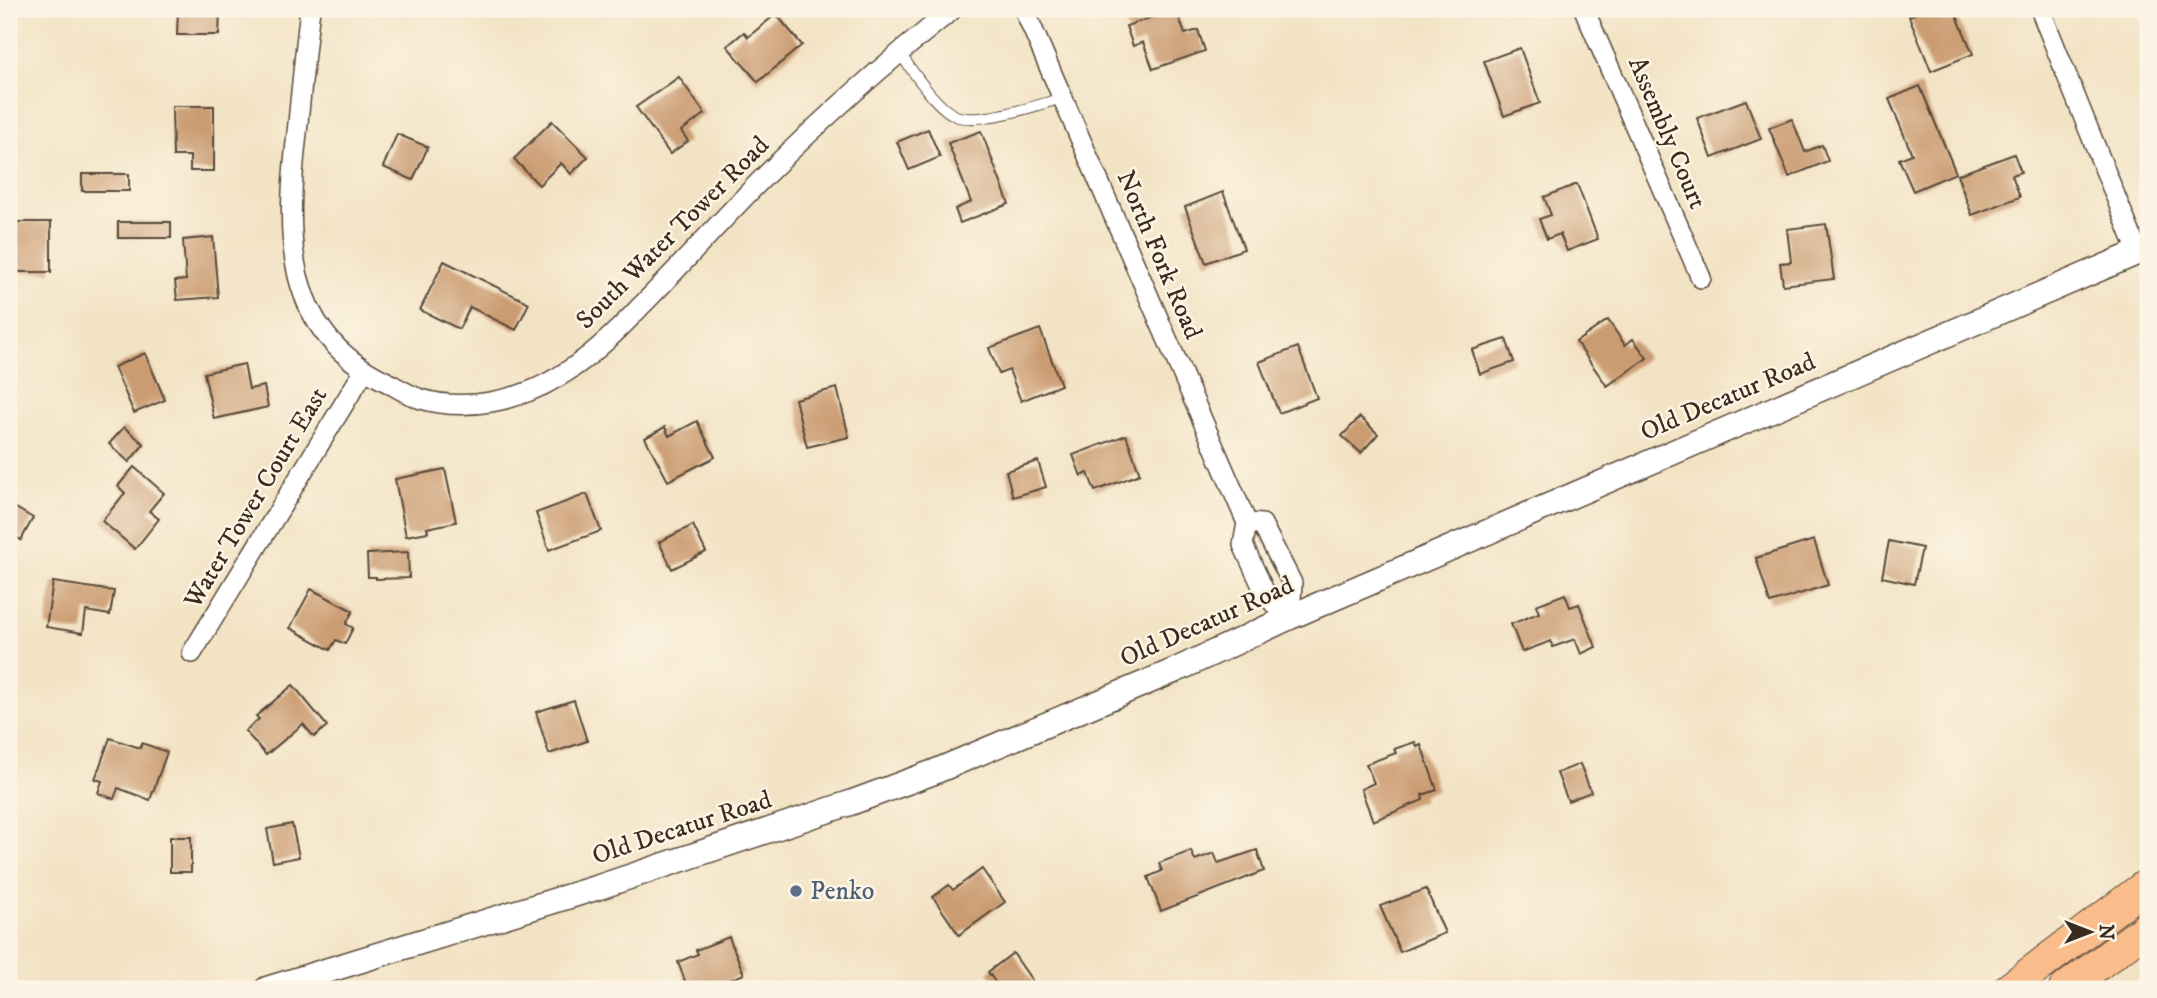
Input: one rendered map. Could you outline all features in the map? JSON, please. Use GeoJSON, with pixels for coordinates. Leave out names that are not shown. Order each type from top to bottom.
{"type":"FeatureCollection","features":[{"type":"Feature","properties":{"kind":"main road"},"geometry":{"type":"LineString","coordinates":[[2009,989],[2148,884]]}},
{"type":"Feature","properties":{"kind":"main road"},"geometry":{"type":"LineString","coordinates":[[2065,989],[2148,927]]}},
{"type":"Feature","properties":{"kind":"street","name":"South Water Tower Road"},"geometry":{"type":"LineString","coordinates":[[310,9],[294,163],[291,226],[294,263],[306,303],[321,330],[364,371],[420,399],[477,404],[519,395],[558,377],[611,337],[765,176],[876,71],[953,9]]}},
{"type":"Feature","properties":{"kind":"street","name":"North Fork Road"},"geometry":{"type":"LineString","coordinates":[[1024,9],[1247,523],[1243,545],[1267,597],[1290,617]]}},
{"type":"Feature","properties":{"kind":"street","name":"Assembly Court"},"geometry":{"type":"LineString","coordinates":[[1584,9],[1701,278]]}},
{"type":"Feature","properties":{"kind":"street"},"geometry":{"type":"LineString","coordinates":[[2040,9],[2143,250]]}},
{"type":"Feature","properties":{"kind":"street","name":"Old Decatur Road"},"geometry":{"type":"LineString","coordinates":[[267,989],[599,887],[934,772],[1176,670],[1290,617],[2143,250]]}},
{"type":"Feature","properties":{"kind":"street","name":"Water Tower Court East"},"geometry":{"type":"LineString","coordinates":[[192,653],[364,371]]}},
{"type":"Feature","properties":{"kind":"street","name":"North Fork Road"},"geometry":{"type":"LineString","coordinates":[[1247,523],[1262,524],[1292,583],[1290,617]]}},
{"type":"Feature","properties":{"kind":"lane"},"geometry":{"type":"LineString","coordinates":[[898,52],[928,93],[957,116],[978,117],[1025,110],[1062,98]]}},
{"type":"Feature","properties":{"kind":"building"},"geometry":{"type":"Polygon","coordinates":[[[178,9],[220,9],[219,35],[177,35],[178,9]]]}},
{"type":"Feature","properties":{"kind":"building"},"geometry":{"type":"Polygon","coordinates":[[[1176,9],[1185,34],[1198,30],[1205,51],[1153,69],[1143,42],[1133,46],[1126,26],[1176,9]]]}},
{"type":"Feature","properties":{"kind":"building"},"geometry":{"type":"Polygon","coordinates":[[[1926,9],[1954,9],[1973,54],[1931,71],[1909,16],[1926,9]]]}},
{"type":"Feature","properties":{"kind":"building"},"geometry":{"type":"Polygon","coordinates":[[[776,14],[802,45],[758,82],[727,46],[744,32],[748,37],[776,14]]]}},
{"type":"Feature","properties":{"kind":"building"},"geometry":{"type":"Polygon","coordinates":[[[1520,48],[1540,103],[1504,116],[1484,61],[1520,48]]]}},
{"type":"Feature","properties":{"kind":"building"},"geometry":{"type":"Polygon","coordinates":[[[679,77],[705,114],[681,131],[688,141],[670,154],[636,107],[679,77]]]}},
{"type":"Feature","properties":{"kind":"building"},"geometry":{"type":"Polygon","coordinates":[[[1920,86],[1956,173],[1913,191],[1899,159],[1912,154],[1889,99],[1920,86]]]}},
{"type":"Feature","properties":{"kind":"building"},"geometry":{"type":"Polygon","coordinates":[[[1746,100],[1761,139],[1712,158],[1697,118],[1746,100]]]}},
{"type":"Feature","properties":{"kind":"building"},"geometry":{"type":"Polygon","coordinates":[[[172,106],[214,106],[214,171],[190,171],[190,156],[173,156],[172,106]]]}},
{"type":"Feature","properties":{"kind":"building"},"geometry":{"type":"Polygon","coordinates":[[[1792,119],[1805,152],[1822,145],[1828,161],[1789,177],[1769,128],[1792,119]]]}},
{"type":"Feature","properties":{"kind":"building"},"geometry":{"type":"Polygon","coordinates":[[[552,121],[588,157],[571,174],[561,163],[539,185],[514,159],[552,121]]]}},
{"type":"Feature","properties":{"kind":"building"},"geometry":{"type":"Polygon","coordinates":[[[928,129],[940,157],[909,170],[897,142],[928,129]]]}},
{"type":"Feature","properties":{"kind":"building"},"geometry":{"type":"Polygon","coordinates":[[[981,131],[1009,204],[960,223],[955,209],[971,202],[948,143],[981,131]]]}},
{"type":"Feature","properties":{"kind":"building"},"geometry":{"type":"Polygon","coordinates":[[[397,134],[428,147],[413,180],[383,167],[397,134]]]}},
{"type":"Feature","properties":{"kind":"building"},"geometry":{"type":"Polygon","coordinates":[[[2014,154],[2021,172],[2012,175],[2020,197],[1972,215],[1957,175],[2014,154]]]}},
{"type":"Feature","properties":{"kind":"building"},"geometry":{"type":"Polygon","coordinates":[[[82,174],[129,174],[129,191],[82,191],[82,174]]]}},
{"type":"Feature","properties":{"kind":"building"},"geometry":{"type":"Polygon","coordinates":[[[1577,184],[1598,239],[1567,251],[1560,234],[1547,239],[1539,219],[1551,215],[1544,197],[1577,184]]]}},
{"type":"Feature","properties":{"kind":"building"},"geometry":{"type":"Polygon","coordinates":[[[1223,192],[1244,249],[1206,263],[1185,207],[1223,192]]]}},
{"type":"Feature","properties":{"kind":"building"},"geometry":{"type":"Polygon","coordinates":[[[17,222],[51,222],[51,272],[17,272],[17,222]]]}},
{"type":"Feature","properties":{"kind":"building"},"geometry":{"type":"Polygon","coordinates":[[[118,222],[171,222],[171,238],[118,238],[118,222]]]}},
{"type":"Feature","properties":{"kind":"building"},"geometry":{"type":"Polygon","coordinates":[[[1826,224],[1834,279],[1783,285],[1780,263],[1791,262],[1787,229],[1826,224]]]}},
{"type":"Feature","properties":{"kind":"building"},"geometry":{"type":"Polygon","coordinates":[[[213,237],[218,297],[177,300],[175,281],[186,280],[183,240],[213,237]]]}},
{"type":"Feature","properties":{"kind":"building"},"geometry":{"type":"Polygon","coordinates":[[[444,261],[529,303],[516,330],[470,307],[459,329],[420,310],[444,261]]]}},
{"type":"Feature","properties":{"kind":"building"},"geometry":{"type":"Polygon","coordinates":[[[1608,320],[1625,345],[1633,339],[1647,358],[1607,386],[1576,342],[1608,320]]]}},
{"type":"Feature","properties":{"kind":"building"},"geometry":{"type":"Polygon","coordinates":[[[1040,329],[1061,385],[1021,401],[1009,370],[999,374],[989,348],[1040,329]]]}},
{"type":"Feature","properties":{"kind":"building"},"geometry":{"type":"Polygon","coordinates":[[[1506,339],[1514,362],[1480,374],[1472,350],[1506,339]]]}},
{"type":"Feature","properties":{"kind":"building"},"geometry":{"type":"Polygon","coordinates":[[[1298,347],[1317,398],[1279,413],[1259,362],[1298,347]]]}},
{"type":"Feature","properties":{"kind":"building"},"geometry":{"type":"Polygon","coordinates":[[[145,353],[165,400],[134,413],[114,367],[145,353]]]}},
{"type":"Feature","properties":{"kind":"building"},"geometry":{"type":"Polygon","coordinates":[[[244,364],[249,389],[264,386],[268,407],[214,419],[204,373],[244,364]]]}},
{"type":"Feature","properties":{"kind":"building"},"geometry":{"type":"Polygon","coordinates":[[[837,388],[849,437],[807,447],[795,399],[837,388]]]}},
{"type":"Feature","properties":{"kind":"building"},"geometry":{"type":"Polygon","coordinates":[[[1360,417],[1378,434],[1361,453],[1342,436],[1360,417]]]}},
{"type":"Feature","properties":{"kind":"building"},"geometry":{"type":"Polygon","coordinates":[[[697,421],[715,457],[668,481],[645,438],[665,427],[669,436],[697,421]]]}},
{"type":"Feature","properties":{"kind":"building"},"geometry":{"type":"Polygon","coordinates":[[[124,427],[144,444],[129,462],[109,444],[124,427]]]}},
{"type":"Feature","properties":{"kind":"building"},"geometry":{"type":"Polygon","coordinates":[[[1126,435],[1140,474],[1095,491],[1088,473],[1081,476],[1073,455],[1126,435]]]}},
{"type":"Feature","properties":{"kind":"building"},"geometry":{"type":"Polygon","coordinates":[[[1038,461],[1046,487],[1013,497],[1006,471],[1038,461]]]}},
{"type":"Feature","properties":{"kind":"building"},"geometry":{"type":"Polygon","coordinates":[[[134,467],[164,493],[149,511],[159,519],[135,549],[102,521],[125,493],[118,486],[134,467]]]}},
{"type":"Feature","properties":{"kind":"building"},"geometry":{"type":"Polygon","coordinates":[[[445,469],[456,522],[406,536],[395,479],[445,469]]]}},
{"type":"Feature","properties":{"kind":"building"},"geometry":{"type":"Polygon","coordinates":[[[587,494],[601,531],[549,550],[536,513],[587,494]]]}},
{"type":"Feature","properties":{"kind":"building"},"geometry":{"type":"Polygon","coordinates":[[[9,504],[33,518],[21,540],[9,533],[9,504]]]}},
{"type":"Feature","properties":{"kind":"building"},"geometry":{"type":"Polygon","coordinates":[[[693,525],[706,552],[672,569],[659,542],[693,525]]]}},
{"type":"Feature","properties":{"kind":"building"},"geometry":{"type":"Polygon","coordinates":[[[1814,540],[1828,585],[1770,603],[1756,558],[1814,540]]]}},
{"type":"Feature","properties":{"kind":"building"},"geometry":{"type":"Polygon","coordinates":[[[1889,541],[1922,548],[1914,584],[1882,577],[1889,541]]]}},
{"type":"Feature","properties":{"kind":"building"},"geometry":{"type":"Polygon","coordinates":[[[408,552],[409,578],[368,577],[367,554],[408,552]]]}},
{"type":"Feature","properties":{"kind":"building"},"geometry":{"type":"Polygon","coordinates":[[[53,582],[114,591],[110,615],[86,611],[83,633],[46,627],[53,582]]]}},
{"type":"Feature","properties":{"kind":"building"},"geometry":{"type":"Polygon","coordinates":[[[311,589],[353,611],[346,624],[353,628],[345,644],[336,640],[330,650],[290,628],[311,589]]]}},
{"type":"Feature","properties":{"kind":"building"},"geometry":{"type":"Polygon","coordinates":[[[1565,594],[1570,607],[1579,604],[1596,647],[1581,654],[1575,639],[1553,647],[1551,641],[1522,652],[1511,624],[1539,613],[1536,605],[1565,594]]]}},
{"type":"Feature","properties":{"kind":"building"},"geometry":{"type":"Polygon","coordinates":[[[293,685],[327,726],[314,737],[303,724],[266,755],[245,731],[259,719],[256,716],[293,685]]]}},
{"type":"Feature","properties":{"kind":"building"},"geometry":{"type":"Polygon","coordinates":[[[574,700],[587,741],[549,754],[536,712],[574,700]]]}},
{"type":"Feature","properties":{"kind":"building"},"geometry":{"type":"Polygon","coordinates":[[[110,738],[140,748],[142,743],[167,752],[150,800],[118,788],[114,799],[98,793],[102,781],[95,779],[110,738]]]}},
{"type":"Feature","properties":{"kind":"building"},"geometry":{"type":"Polygon","coordinates":[[[1415,742],[1417,747],[1421,745],[1437,790],[1422,795],[1423,800],[1373,821],[1361,789],[1374,783],[1366,764],[1396,753],[1394,749],[1415,742]]]}},
{"type":"Feature","properties":{"kind":"building"},"geometry":{"type":"Polygon","coordinates":[[[1580,764],[1591,792],[1568,801],[1557,773],[1580,764]]]}},
{"type":"Feature","properties":{"kind":"building"},"geometry":{"type":"Polygon","coordinates":[[[292,824],[299,857],[273,862],[267,829],[292,824]]]}},
{"type":"Feature","properties":{"kind":"building"},"geometry":{"type":"Polygon","coordinates":[[[170,837],[191,837],[191,872],[170,872],[170,837]]]}},
{"type":"Feature","properties":{"kind":"building"},"geometry":{"type":"Polygon","coordinates":[[[1257,850],[1264,871],[1161,911],[1148,877],[1162,871],[1159,863],[1191,851],[1195,860],[1214,853],[1218,863],[1257,850]]]}},
{"type":"Feature","properties":{"kind":"building"},"geometry":{"type":"Polygon","coordinates":[[[982,869],[1005,902],[959,935],[933,897],[949,885],[953,890],[982,869]]]}},
{"type":"Feature","properties":{"kind":"building"},"geometry":{"type":"Polygon","coordinates":[[[1426,889],[1445,933],[1400,952],[1380,906],[1426,889]]]}},
{"type":"Feature","properties":{"kind":"building"},"geometry":{"type":"Polygon","coordinates":[[[729,937],[744,974],[707,989],[688,989],[678,962],[698,954],[696,950],[729,937]]]}},
{"type":"Feature","properties":{"kind":"building"},"geometry":{"type":"Polygon","coordinates":[[[1013,953],[1038,989],[1000,989],[988,972],[1013,953]]]}},
{"type":"Feature","properties":{"kind":"place","name":"Penko"},"geometry":{"type":"Point","coordinates":[796,891]}}]}
